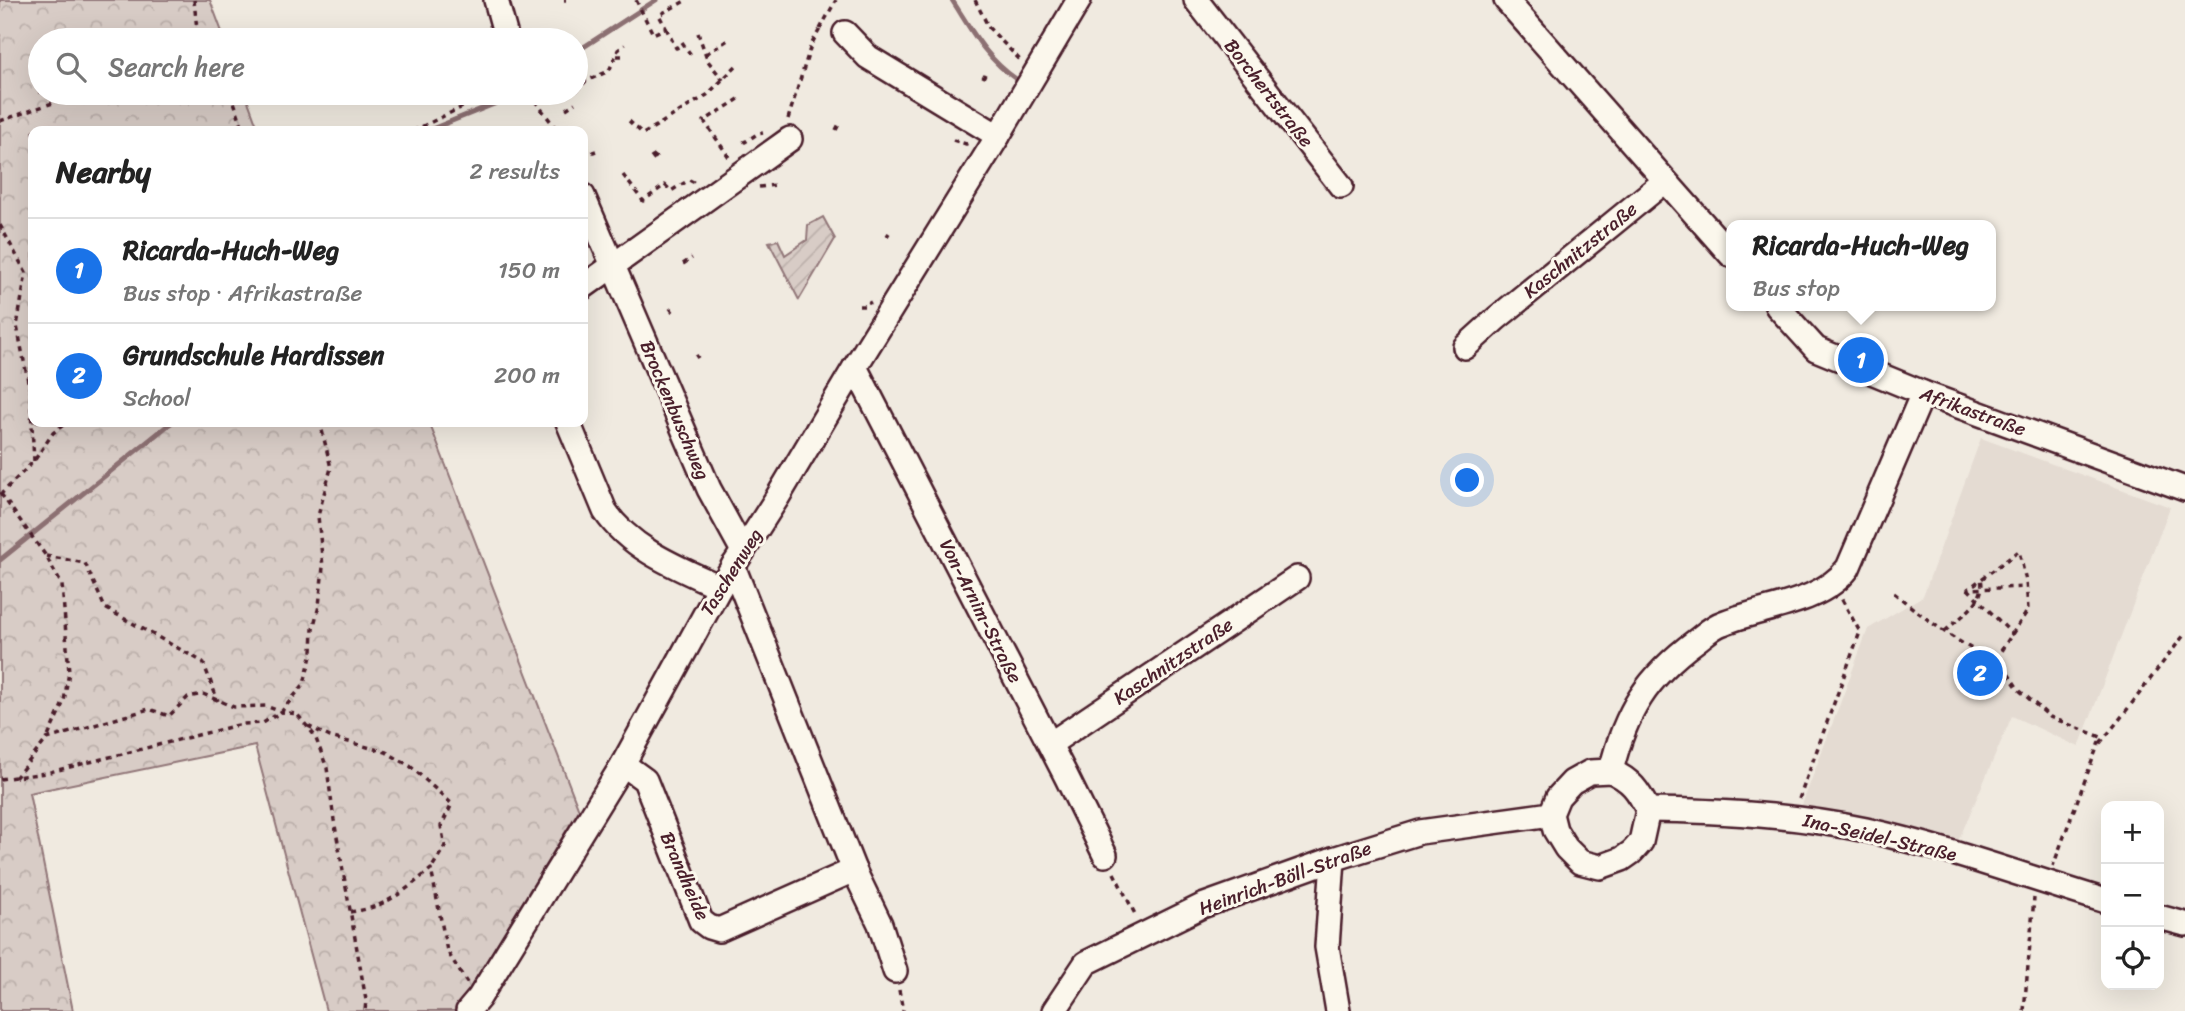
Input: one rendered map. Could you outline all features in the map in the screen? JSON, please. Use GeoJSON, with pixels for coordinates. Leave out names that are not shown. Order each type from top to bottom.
{"type":"FeatureCollection","features":[{"type":"Feature","properties":{"kind":"street"},"geometry":{"type":"LineString","coordinates":[[496,0],[504,28]]}},
{"type":"Feature","properties":{"kind":"street","name":"Taschenweg"},"geometry":{"type":"LineString","coordinates":[[468,1011],[479,998],[623,764],[720,587],[855,367],[988,138],[1033,77],[1079,0]]}},
{"type":"Feature","properties":{"kind":"street","name":"Borchertstraße"},"geometry":{"type":"LineString","coordinates":[[1196,0],[1341,186]]}},
{"type":"Feature","properties":{"kind":"street"},"geometry":{"type":"LineString","coordinates":[[1506,0],[1726,249]]}},
{"type":"Feature","properties":{"kind":"street"},"geometry":{"type":"LineString","coordinates":[[845,33],[868,57],[988,138]]}},
{"type":"Feature","properties":{"kind":"street"},"geometry":{"type":"LineString","coordinates":[[588,284],[790,139]]}},
{"type":"Feature","properties":{"kind":"street","name":"Kaschnitzstraße"},"geometry":{"type":"LineString","coordinates":[[1465,347],[1665,181]]}},
{"type":"Feature","properties":{"kind":"street","name":"Brockenbuschweg"},"geometry":{"type":"LineString","coordinates":[[588,208],[738,559]]}},
{"type":"Feature","properties":{"kind":"street","name":"Afrikastraße"},"geometry":{"type":"LineString","coordinates":[[1782,311],[1816,349],[1923,393],[2185,489]]}},
{"type":"Feature","properties":{"kind":"street","name":"Von-Arnim-Straße"},"geometry":{"type":"LineString","coordinates":[[855,367],[1105,856]]}},
{"type":"Feature","properties":{"kind":"street"},"geometry":{"type":"LineString","coordinates":[[1611,771],[1625,723],[1653,677],[1687,647],[1720,623],[1778,607],[1833,584],[1848,568],[1923,393]]}},
{"type":"Feature","properties":{"kind":"street"},"geometry":{"type":"LineString","coordinates":[[570,427],[605,511],[614,524],[663,560],[720,587]]}},
{"type":"Feature","properties":{"kind":"street"},"geometry":{"type":"LineString","coordinates":[[738,559],[855,870],[880,924],[895,971]]}},
{"type":"Feature","properties":{"kind":"street","name":"Kaschnitzstraße"},"geometry":{"type":"LineString","coordinates":[[1050,744],[1297,578]]}},
{"type":"Feature","properties":{"kind":"street","name":"Brandheide"},"geometry":{"type":"LineString","coordinates":[[623,764],[645,780],[701,921],[709,927],[719,929],[739,922],[855,870]]}},
{"type":"Feature","properties":{"kind":"street"},"geometry":{"type":"LineString","coordinates":[[1611,771],[1624,776],[1636,786],[1648,810],[1641,842],[1632,852],[1600,867],[1580,862],[1566,848],[1555,830],[1551,814],[1558,797],[1572,782],[1591,772],[1611,771]]}},
{"type":"Feature","properties":{"kind":"street","name":"Ina-Seidel-Straße"},"geometry":{"type":"LineString","coordinates":[[1648,810],[1697,809],[1792,817],[1866,830],[1942,849],[2101,899]]}},
{"type":"Feature","properties":{"kind":"street","name":"Heinrich-Böll-Straße"},"geometry":{"type":"LineString","coordinates":[[1054,1011],[1086,964],[1202,906],[1332,859],[1420,832],[1551,814]]}},
{"type":"Feature","properties":{"kind":"street"},"geometry":{"type":"LineString","coordinates":[[1332,859],[1327,947],[1338,1011]]}},
{"type":"Feature","properties":{"kind":"street"},"geometry":{"type":"LineString","coordinates":[[2164,918],[2185,924]]}},
{"type":"Feature","properties":{"kind":"path"},"geometry":{"type":"LineString","coordinates":[[194,0],[197,28]]}},
{"type":"Feature","properties":{"kind":"path"},"geometry":{"type":"LineString","coordinates":[[636,0],[653,34],[666,28]]}},
{"type":"Feature","properties":{"kind":"path"},"geometry":{"type":"LineString","coordinates":[[687,0],[659,15],[676,48],[683,43],[693,58]]}},
{"type":"Feature","properties":{"kind":"path"},"geometry":{"type":"LineString","coordinates":[[975,0],[989,28],[1020,59],[1033,77]]}},
{"type":"Feature","properties":{"kind":"path"},"geometry":{"type":"LineString","coordinates":[[790,139],[786,125],[811,45],[820,29]]}},
{"type":"Feature","properties":{"kind":"path"},"geometry":{"type":"LineString","coordinates":[[698,33],[708,61],[723,80]]}},
{"type":"Feature","properties":{"kind":"path"},"geometry":{"type":"LineString","coordinates":[[706,54],[730,41]]}},
{"type":"Feature","properties":{"kind":"path"},"geometry":{"type":"LineString","coordinates":[[588,82],[609,71],[619,48],[625,45]]}},
{"type":"Feature","properties":{"kind":"path"},"geometry":{"type":"LineString","coordinates":[[617,56],[627,56]]}},
{"type":"Feature","properties":{"kind":"path"},"geometry":{"type":"LineString","coordinates":[[629,121],[643,134],[688,109],[736,66]]}},
{"type":"Feature","properties":{"kind":"path"},"geometry":{"type":"LineString","coordinates":[[737,152],[729,157],[704,121],[742,97]]}},
{"type":"Feature","properties":{"kind":"path"},"geometry":{"type":"LineString","coordinates":[[0,121],[47,105]]}},
{"type":"Feature","properties":{"kind":"path"},"geometry":{"type":"LineString","coordinates":[[236,105],[242,126]]}},
{"type":"Feature","properties":{"kind":"path"},"geometry":{"type":"LineString","coordinates":[[423,126],[466,105]]}},
{"type":"Feature","properties":{"kind":"path"},"geometry":{"type":"LineString","coordinates":[[539,105],[554,126]]}},
{"type":"Feature","properties":{"kind":"path"},"geometry":{"type":"LineString","coordinates":[[566,109],[572,105]]}},
{"type":"Feature","properties":{"kind":"path"},"geometry":{"type":"LineString","coordinates":[[836,130],[840,121]]}},
{"type":"Feature","properties":{"kind":"path"},"geometry":{"type":"LineString","coordinates":[[745,143],[757,134],[767,132]]}},
{"type":"Feature","properties":{"kind":"path"},"geometry":{"type":"LineString","coordinates":[[953,140],[966,144],[988,138]]}},
{"type":"Feature","properties":{"kind":"path"},"geometry":{"type":"LineString","coordinates":[[588,152],[596,151]]}},
{"type":"Feature","properties":{"kind":"path"},"geometry":{"type":"LineString","coordinates":[[652,156],[657,160]]}},
{"type":"Feature","properties":{"kind":"path"},"geometry":{"type":"LineString","coordinates":[[623,175],[643,201],[665,185],[671,191],[688,180],[694,183],[703,179]]}},
{"type":"Feature","properties":{"kind":"path"},"geometry":{"type":"LineString","coordinates":[[758,187],[776,185]]}},
{"type":"Feature","properties":{"kind":"path"},"geometry":{"type":"LineString","coordinates":[[0,225],[26,273],[17,326],[28,374]]}},
{"type":"Feature","properties":{"kind":"path"},"geometry":{"type":"LineString","coordinates":[[683,264],[692,258]]}},
{"type":"Feature","properties":{"kind":"path"},"geometry":{"type":"LineString","coordinates":[[859,306],[864,306],[875,298]]}},
{"type":"Feature","properties":{"kind":"path"},"geometry":{"type":"LineString","coordinates":[[33,427],[34,461]]}},
{"type":"Feature","properties":{"kind":"path"},"geometry":{"type":"LineString","coordinates":[[15,778],[47,739],[64,701],[69,672],[62,585],[46,556],[1,495],[34,461],[53,433],[61,427]]}},
{"type":"Feature","properties":{"kind":"path"},"geometry":{"type":"LineString","coordinates":[[0,779],[46,773],[242,724],[263,723],[281,712],[304,684],[319,606],[323,567],[318,516],[331,468],[321,427]]}},
{"type":"Feature","properties":{"kind":"path"},"geometry":{"type":"LineString","coordinates":[[1894,593],[1945,631],[1989,658],[1997,657],[2028,610],[2027,587],[2019,551],[1968,589]]}},
{"type":"Feature","properties":{"kind":"path"},"geometry":{"type":"LineString","coordinates":[[46,556],[85,563],[106,608],[203,662],[218,701]]}},
{"type":"Feature","properties":{"kind":"path"},"geometry":{"type":"LineString","coordinates":[[1945,631],[1979,600],[1983,588],[1981,579]]}},
{"type":"Feature","properties":{"kind":"path"},"geometry":{"type":"LineString","coordinates":[[1792,817],[1860,632],[1833,584]]}},
{"type":"Feature","properties":{"kind":"path"},"geometry":{"type":"LineString","coordinates":[[1968,589],[2027,587]]}},
{"type":"Feature","properties":{"kind":"path"},"geometry":{"type":"LineString","coordinates":[[1968,589],[2013,635]]}},
{"type":"Feature","properties":{"kind":"path"},"geometry":{"type":"LineString","coordinates":[[2097,747],[2185,634]]}},
{"type":"Feature","properties":{"kind":"path"},"geometry":{"type":"LineString","coordinates":[[1997,657],[2019,690],[2050,717],[2101,737],[2051,872],[2035,888],[2024,1011]]}},
{"type":"Feature","properties":{"kind":"path"},"geometry":{"type":"LineString","coordinates":[[47,739],[149,709],[169,716],[188,697],[203,694],[234,707],[265,706],[297,714],[315,736],[327,768],[366,1000],[365,1011]]}},
{"type":"Feature","properties":{"kind":"path"},"geometry":{"type":"LineString","coordinates":[[307,726],[330,737],[386,752],[410,766],[452,804],[441,826],[445,846],[431,869],[393,900],[365,910],[350,912]]}},
{"type":"Feature","properties":{"kind":"path"},"geometry":{"type":"LineString","coordinates":[[1105,856],[1145,933]]}},
{"type":"Feature","properties":{"kind":"path"},"geometry":{"type":"LineString","coordinates":[[431,869],[447,951],[469,985]]}},
{"type":"Feature","properties":{"kind":"shaded area"},"geometry":{"type":"Polygon","coordinates":[[[1981,438],[2170,507],[2079,747],[2012,716],[1957,844],[1800,810],[1868,629],[1923,596],[1981,438]]]}},
{"type":"Feature","properties":{"kind":"green space"},"geometry":{"type":"Polygon","coordinates":[[[0,0],[210,0],[220,28],[28,28],[28,105],[249,105],[257,126],[28,126],[28,427],[431,427],[579,810],[456,1011],[326,1011],[255,746],[29,793],[73,1011],[0,1011],[0,0]]]}},
{"type":"Feature","properties":{"kind":"green space"},"geometry":{"type":"Polygon","coordinates":[[[823,217],[835,239],[799,300],[769,242],[778,240],[785,255],[807,240],[808,225],[823,217]]]}},
{"type":"Feature","properties":{"kind":"waterway"},"geometry":{"type":"LineString","coordinates":[[588,44],[656,0]]}},
{"type":"Feature","properties":{"kind":"waterway"},"geometry":{"type":"LineString","coordinates":[[952,0],[988,53],[1016,79]]}},
{"type":"Feature","properties":{"kind":"waterway"},"geometry":{"type":"LineString","coordinates":[[439,126],[491,105]]}},
{"type":"Feature","properties":{"kind":"waterway"},"geometry":{"type":"LineString","coordinates":[[0,560],[166,427]]}},
{"type":"Feature","properties":{"kind":"place","name":"Ricarda-Huch-Weg"},"geometry":{"type":"Point","coordinates":[1861,360]}},
{"type":"Feature","properties":{"kind":"place","name":"Grundschule Hardissen"},"geometry":{"type":"Point","coordinates":[1980,673]}}]}
